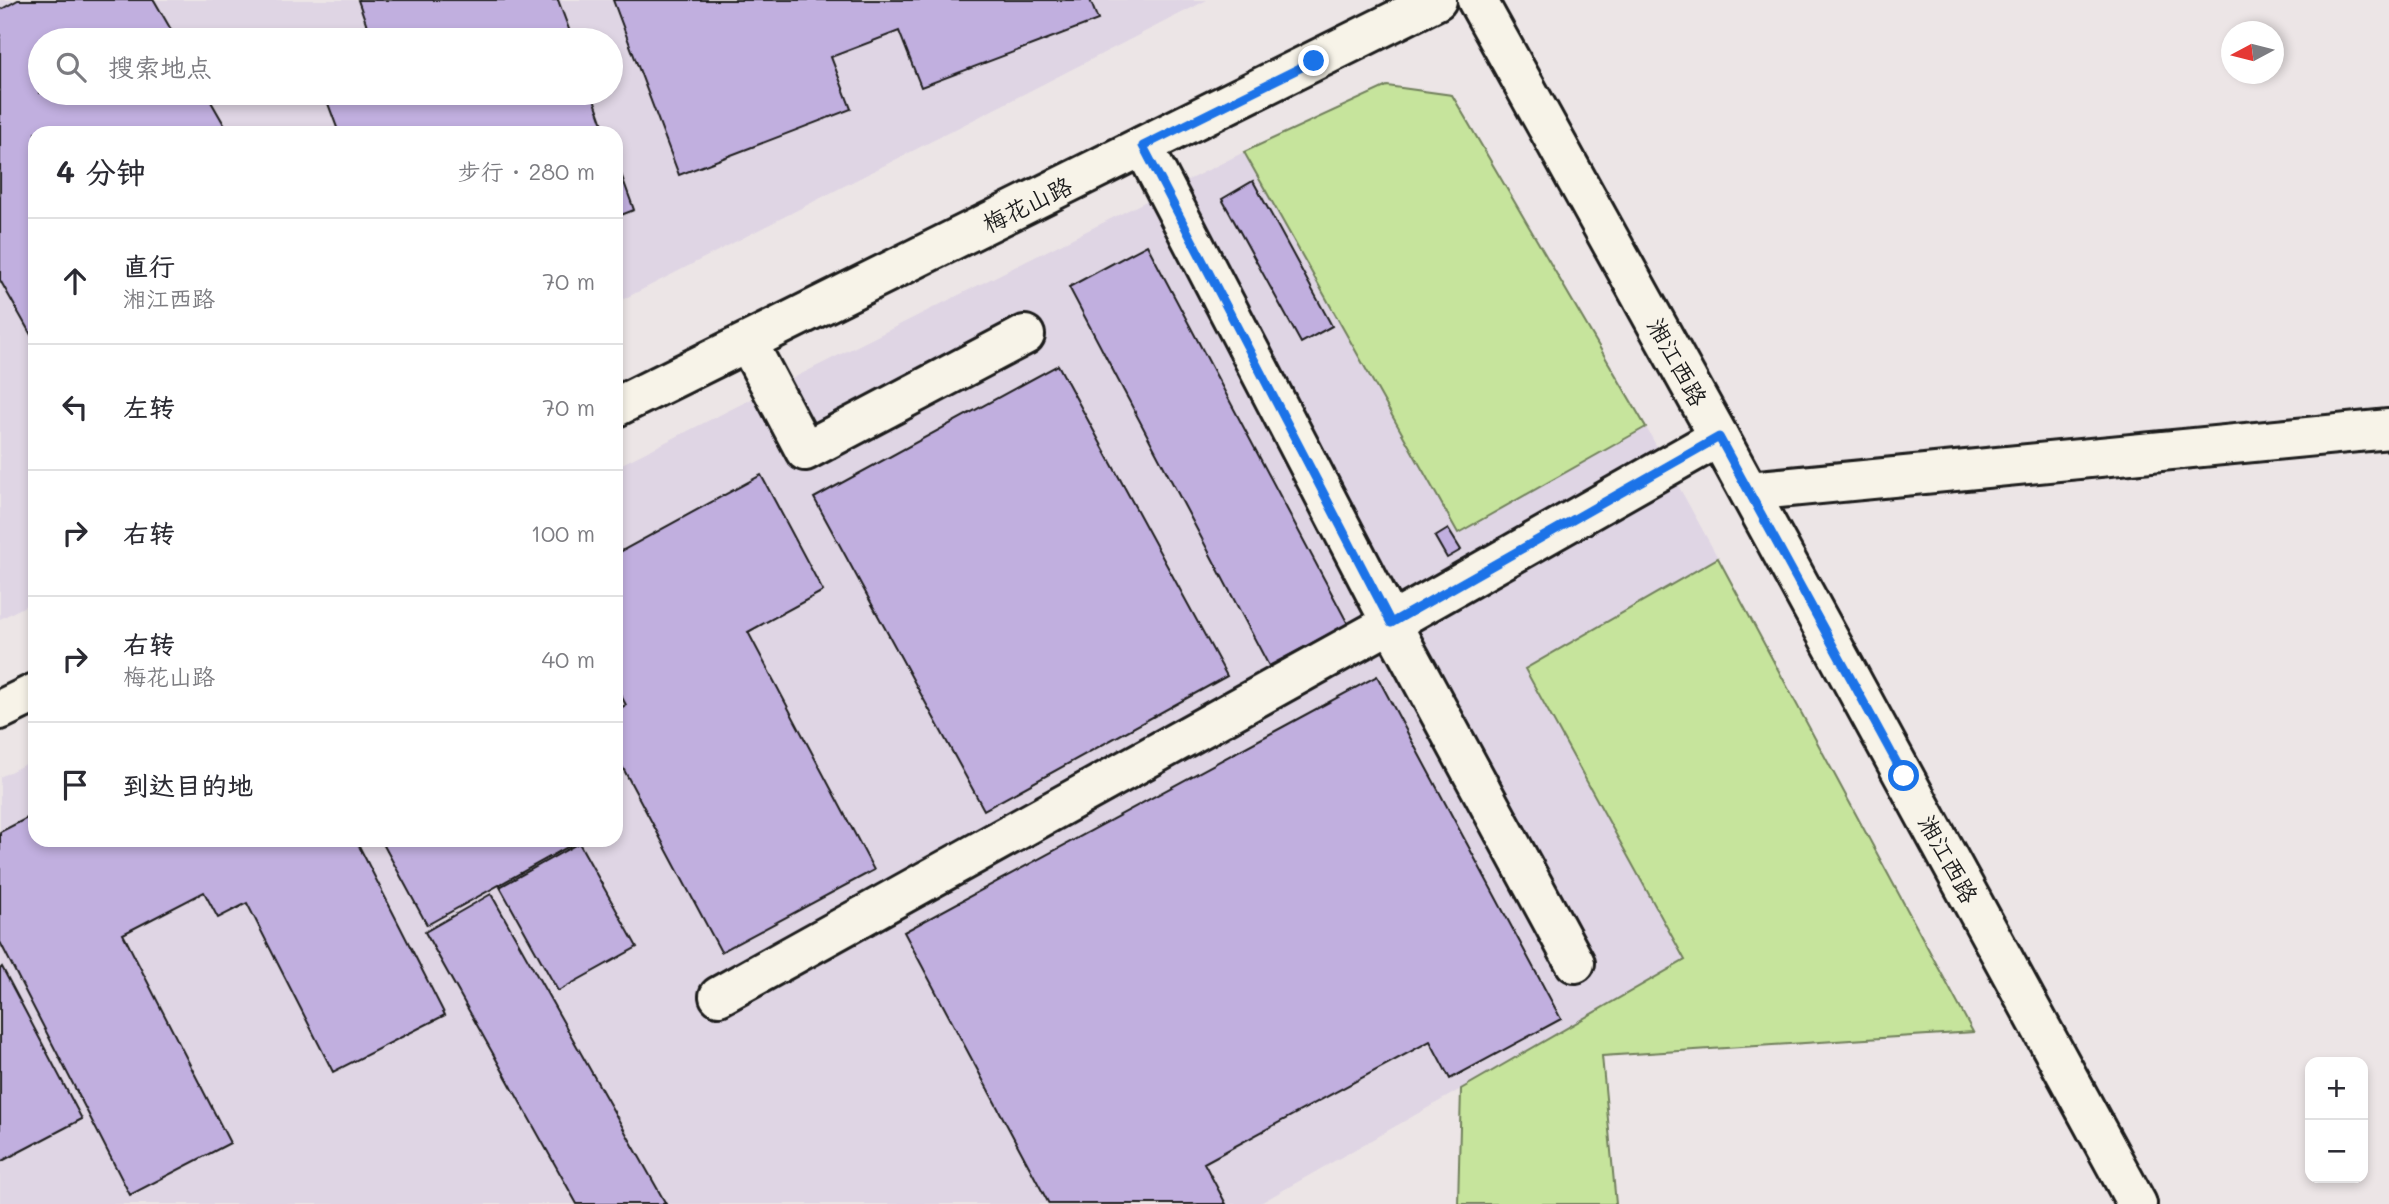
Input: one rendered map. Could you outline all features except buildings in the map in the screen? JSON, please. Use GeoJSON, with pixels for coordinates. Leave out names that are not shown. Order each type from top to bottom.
{"type":"FeatureCollection","features":[{"type":"Feature","properties":{"kind":"street","name":"梅花山路"},"geometry":{"type":"LineString","coordinates":[[623,404],[1437,0]]}},
{"type":"Feature","properties":{"kind":"street","name":"湘江西路"},"geometry":{"type":"LineString","coordinates":[[1477,0],[1749,491],[2137,1204]]}},
{"type":"Feature","properties":{"kind":"street"},"geometry":{"type":"LineString","coordinates":[[1143,146],[1391,623],[1575,963]]}},
{"type":"Feature","properties":{"kind":"street"},"geometry":{"type":"LineString","coordinates":[[748,342],[806,452],[1025,335]]}},
{"type":"Feature","properties":{"kind":"street"},"geometry":{"type":"LineString","coordinates":[[1749,491],[2389,429]]}},
{"type":"Feature","properties":{"kind":"street"},"geometry":{"type":"LineString","coordinates":[[719,996],[1391,623],[1719,437]]}},
{"type":"Feature","properties":{"kind":"street"},"geometry":{"type":"LineString","coordinates":[[0,710],[28,696]]}},
{"type":"Feature","properties":{"kind":"shaded area"},"geometry":{"type":"Polygon","coordinates":[[[0,0],[1207,0],[623,299],[623,126],[28,126],[28,605],[0,619],[0,0]]]}},
{"type":"Feature","properties":{"kind":"shaded area"},"geometry":{"type":"Polygon","coordinates":[[[1244,152],[1458,532],[1646,427],[1718,558],[1525,669],[1685,961],[1259,1204],[0,1204],[0,777],[28,763],[28,847],[623,847],[623,463],[1244,152]]]}},
{"type":"Feature","properties":{"kind":"green space"},"geometry":{"type":"Polygon","coordinates":[[[1387,86],[1452,95],[1646,427],[1458,533],[1244,152],[1387,86]]]}},
{"type":"Feature","properties":{"kind":"green space"},"geometry":{"type":"Polygon","coordinates":[[[1718,558],[1973,1032],[1602,1056],[1616,1204],[1458,1204],[1461,1089],[1685,960],[1525,669],[1718,558]]]}},
{"type":"Feature","properties":{"kind":"route"},"geometry":{"type":"LineString","coordinates":[[1314,61],[1143,146],[1391,623],[1719,437],[1904,776]]}}]}
